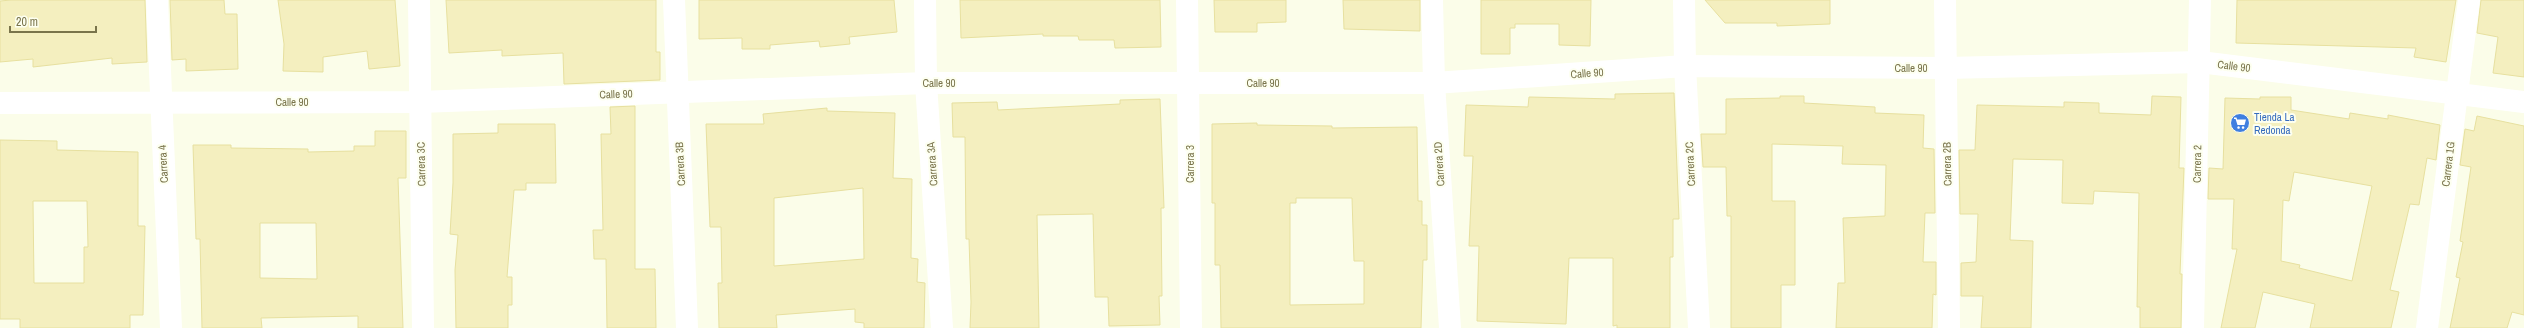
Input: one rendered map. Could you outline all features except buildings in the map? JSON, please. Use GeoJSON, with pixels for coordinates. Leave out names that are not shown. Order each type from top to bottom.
{"type":"FeatureCollection","features":[{"type":"Feature","properties":{"kind":"street","name":"Carrera 4"},"geometry":{"type":"LineString","coordinates":[[157,0],[171,328]]}},
{"type":"Feature","properties":{"kind":"street","name":"Carrera 3C"},"geometry":{"type":"LineString","coordinates":[[419,0],[423,328]]}},
{"type":"Feature","properties":{"kind":"street","name":"Carrera 3B"},"geometry":{"type":"LineString","coordinates":[[674,0],[676,91],[687,328]]}},
{"type":"Feature","properties":{"kind":"street","name":"Carrera 3A"},"geometry":{"type":"LineString","coordinates":[[925,0],[926,83],[942,328]]}},
{"type":"Feature","properties":{"kind":"street","name":"Carrera 3"},"geometry":{"type":"LineString","coordinates":[[1187,0],[1191,328]]}},
{"type":"Feature","properties":{"kind":"street","name":"Carrera 2D"},"geometry":{"type":"LineString","coordinates":[[1432,0],[1434,83],[1450,328]]}},
{"type":"Feature","properties":{"kind":"street","name":"Carrera 2C"},"geometry":{"type":"LineString","coordinates":[[1684,0],[1685,66],[1699,328]]}},
{"type":"Feature","properties":{"kind":"street","name":"Carrera 2B"},"geometry":{"type":"LineString","coordinates":[[1945,0],[1949,328]]}},
{"type":"Feature","properties":{"kind":"street","name":"Carrera 2"},"geometry":{"type":"LineString","coordinates":[[2194,328],[2200,0]]}},
{"type":"Feature","properties":{"kind":"street","name":"Carrera 1G"},"geometry":{"type":"LineString","coordinates":[[2427,328],[2469,0]]}},
{"type":"Feature","properties":{"kind":"street","name":"Calle 90"},"geometry":{"type":"LineString","coordinates":[[0,103],[420,102],[676,91],[926,83],[1434,83],[1685,66],[1946,68],[2200,62],[2524,102]]}},
{"type":"Feature","properties":{"kind":"place","name":"Tienda La Redonda"},"geometry":{"type":"Point","coordinates":[2240,123]}}]}
